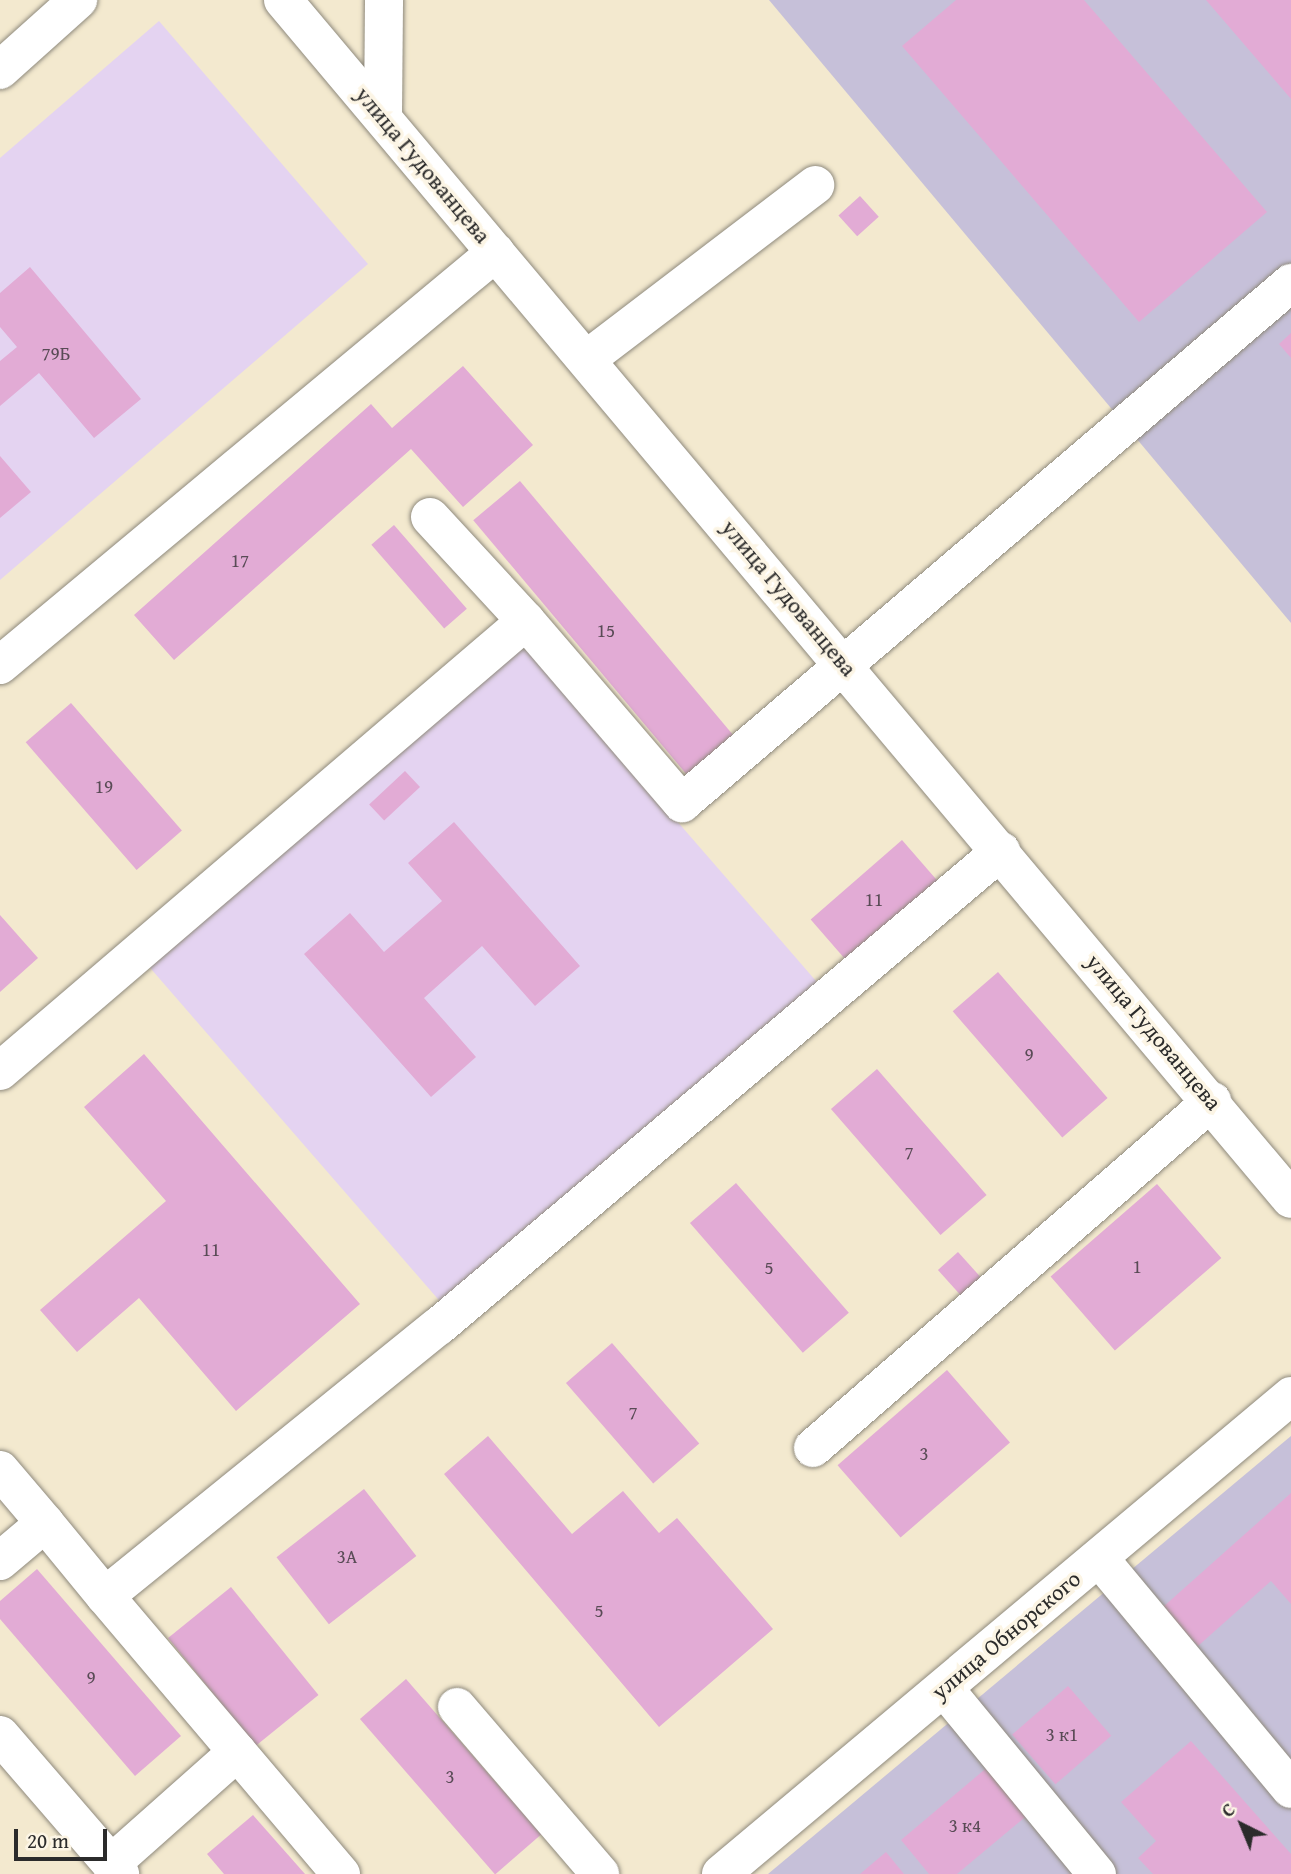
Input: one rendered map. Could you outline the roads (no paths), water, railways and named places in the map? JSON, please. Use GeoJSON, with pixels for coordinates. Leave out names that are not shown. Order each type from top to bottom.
{"type":"FeatureCollection","features":[{"type":"Feature","properties":{"kind":"street"},"geometry":{"type":"LineString","coordinates":[[6,51],[78,0]]}},
{"type":"Feature","properties":{"kind":"street","name":"улица Гудованцева"},"geometry":{"type":"LineString","coordinates":[[283,0],[1002,851],[1291,1199]]}},
{"type":"Feature","properties":{"kind":"street"},"geometry":{"type":"LineString","coordinates":[[383,117],[384,0]]}},
{"type":"Feature","properties":{"kind":"street"},"geometry":{"type":"LineString","coordinates":[[587,359],[815,185]]}},
{"type":"Feature","properties":{"kind":"street"},"geometry":{"type":"LineString","coordinates":[[0,665],[496,252]]}},
{"type":"Feature","properties":{"kind":"street"},"geometry":{"type":"LineString","coordinates":[[430,517],[526,621],[682,803],[1291,283]]}},
{"type":"Feature","properties":{"kind":"street"},"geometry":{"type":"LineString","coordinates":[[0,1070],[526,621]]}},
{"type":"Feature","properties":{"kind":"street"},"geometry":{"type":"LineString","coordinates":[[105,1596],[439,1326],[1002,851]]}},
{"type":"Feature","properties":{"kind":"street"},"geometry":{"type":"LineString","coordinates":[[813,1448],[1212,1101]]}},
{"type":"Feature","properties":{"kind":"street","name":"улица Обнорского"},"geometry":{"type":"LineString","coordinates":[[721,1874],[1291,1396]]}},
{"type":"Feature","properties":{"kind":"street"},"geometry":{"type":"LineString","coordinates":[[0,1470],[341,1874]]}},
{"type":"Feature","properties":{"kind":"street"},"geometry":{"type":"LineString","coordinates":[[0,1561],[45,1523]]}},
{"type":"Feature","properties":{"kind":"street"},"geometry":{"type":"LineString","coordinates":[[1099,1558],[1291,1789]]}},
{"type":"Feature","properties":{"kind":"street"},"geometry":{"type":"LineString","coordinates":[[944,1688],[1097,1874]]}},
{"type":"Feature","properties":{"kind":"street"},"geometry":{"type":"LineString","coordinates":[[457,1707],[600,1874]]}},
{"type":"Feature","properties":{"kind":"street"},"geometry":{"type":"LineString","coordinates":[[0,1735],[115,1869],[237,1752]]}}]}
